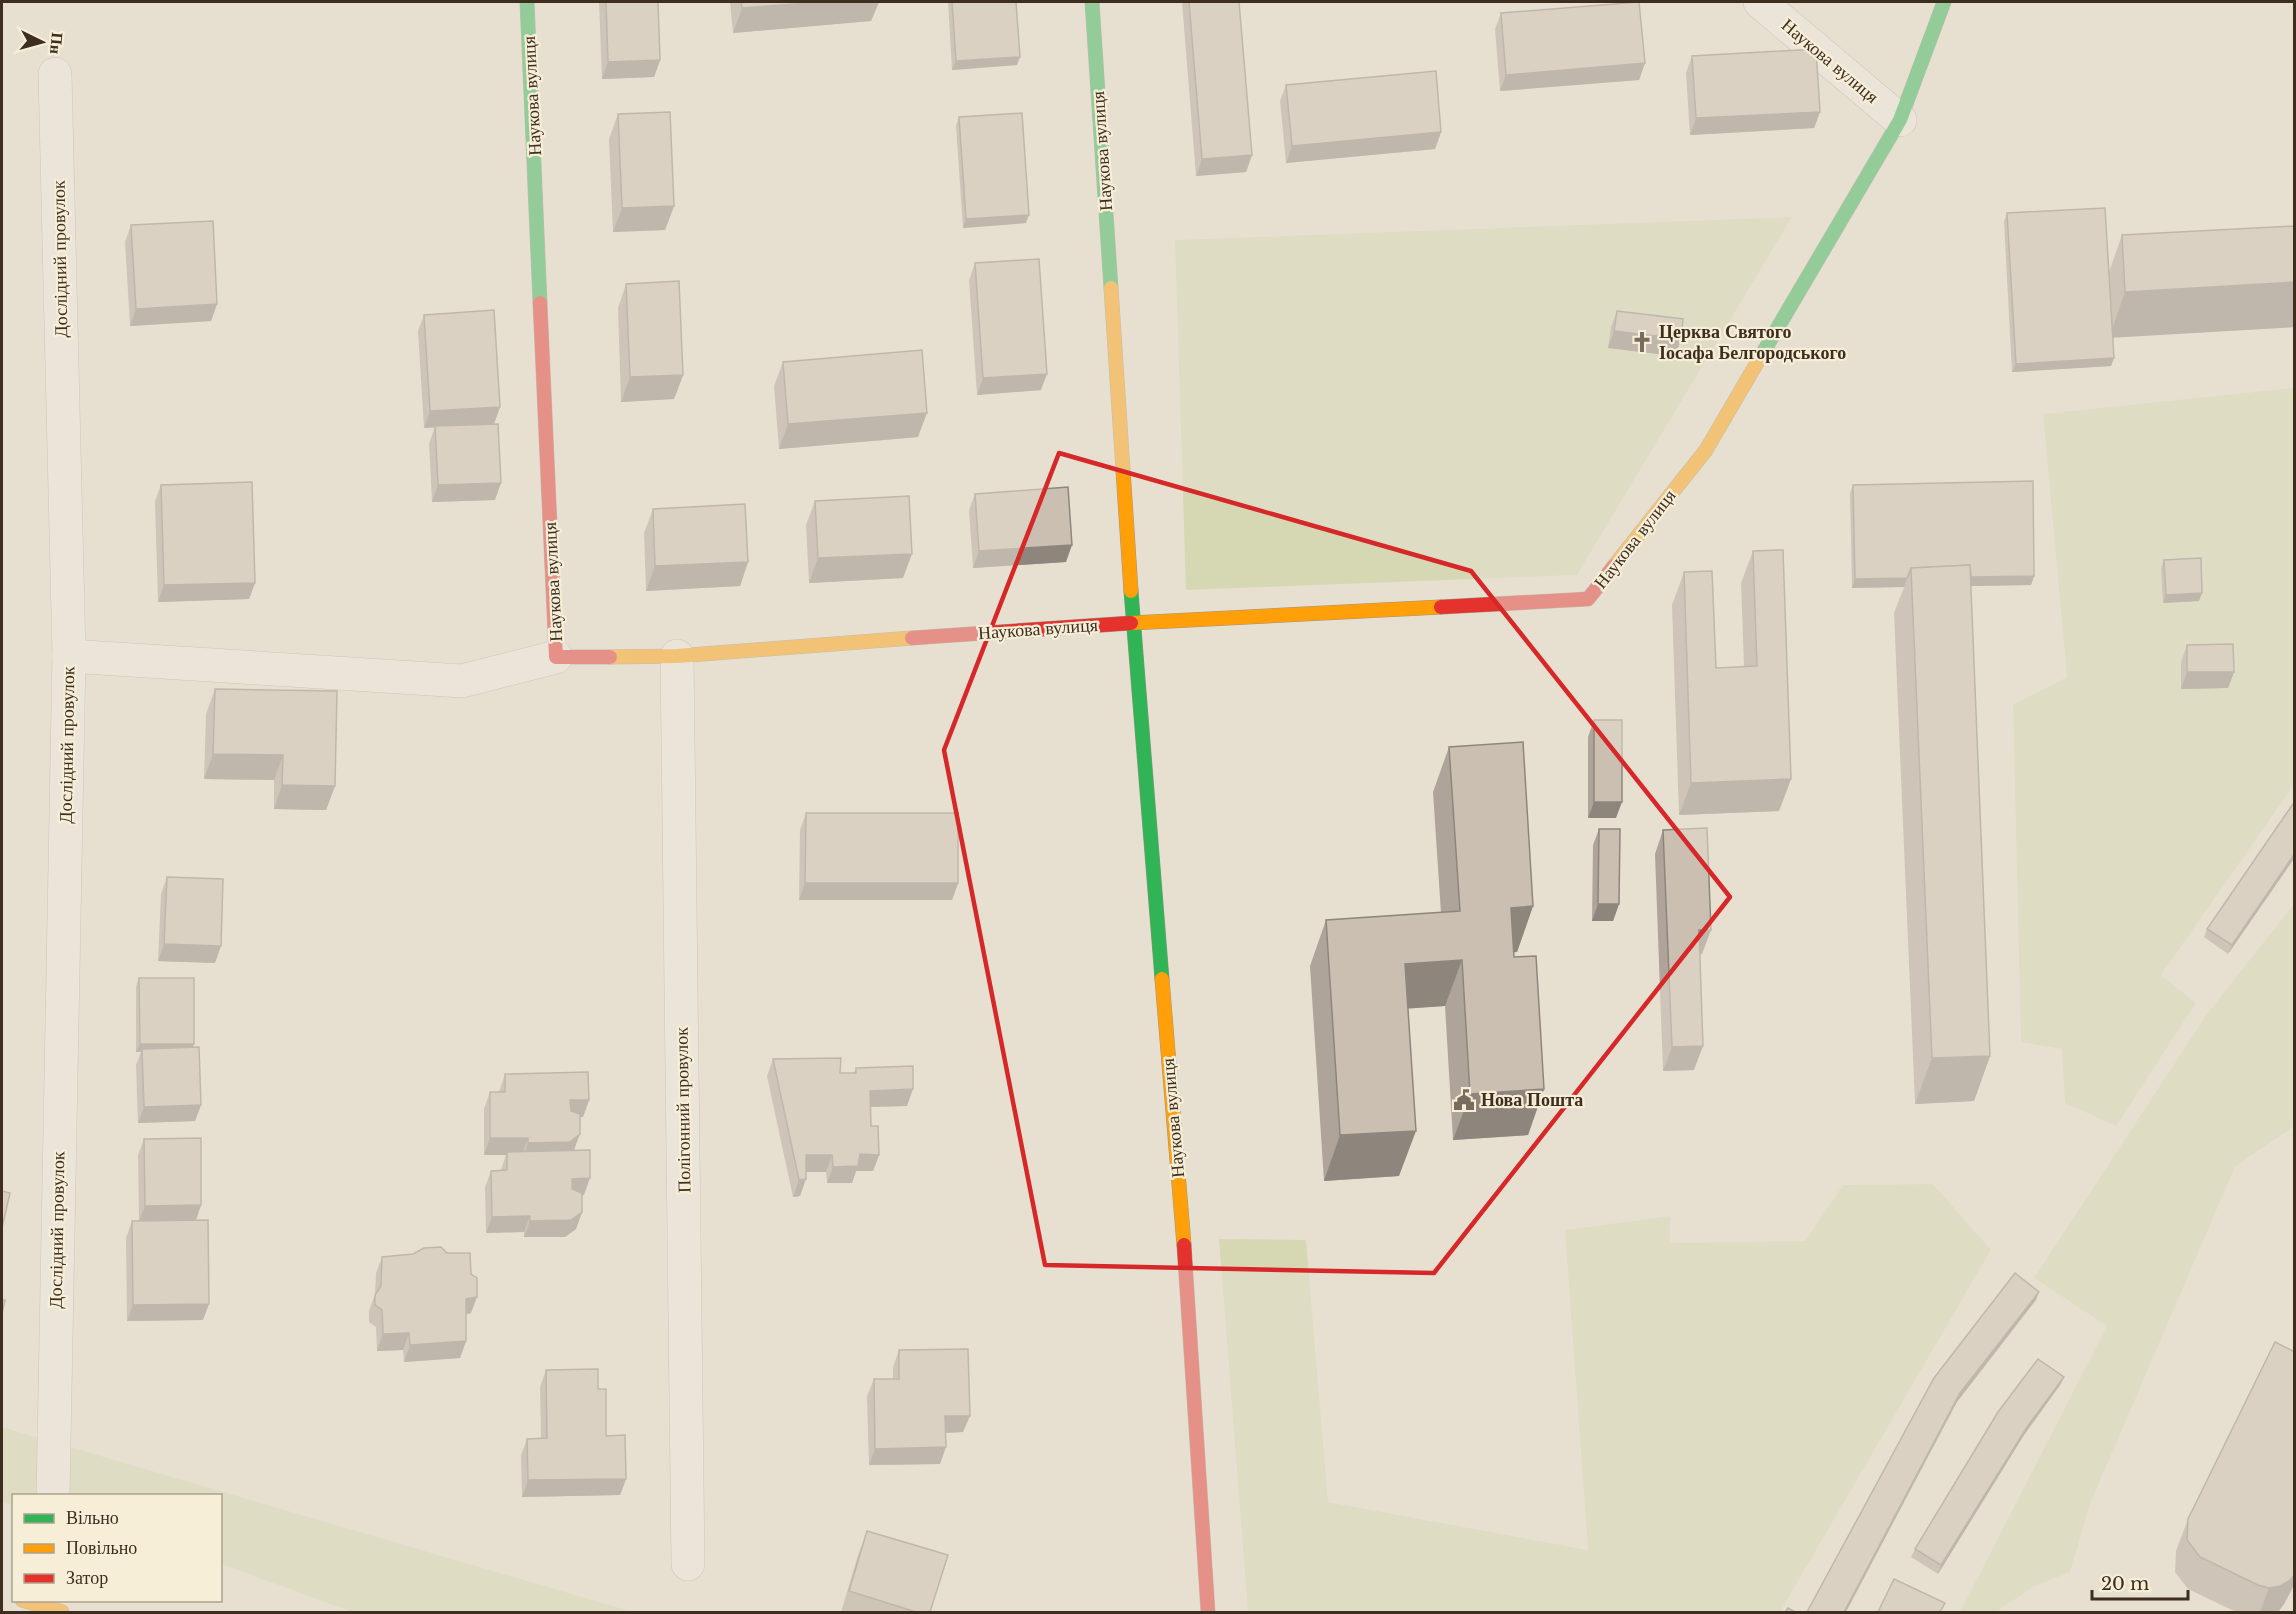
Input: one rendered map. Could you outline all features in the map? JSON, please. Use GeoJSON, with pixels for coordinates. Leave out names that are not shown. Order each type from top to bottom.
{"type":"FeatureCollection","features":[{"type":"Feature","properties":{"kind":"street","name":"Наукова вулиця"},"geometry":{"type":"LineString","coordinates":[[527,2],[556,657],[677,656],[1062,627],[1588,599],[1706,450],[1900,120],[1944,2]]}},
{"type":"Feature","properties":{"kind":"street","name":"Наукова вулиця"},"geometry":{"type":"LineString","coordinates":[[1092,2],[1133,623],[1182,1220],[1208,1612]]}},
{"type":"Feature","properties":{"kind":"street","name":"Наукова вулиця"},"geometry":{"type":"LineString","coordinates":[[1760,2],[1900,120]]}},
{"type":"Feature","properties":{"kind":"street","name":"Дослідний провулок"},"geometry":{"type":"LineString","coordinates":[[53,1494],[69,656],[55,74]]}},
{"type":"Feature","properties":{"kind":"street"},"geometry":{"type":"LineString","coordinates":[[69,656],[462,681],[556,657]]}},
{"type":"Feature","properties":{"kind":"street","name":"Полігонний провулок"},"geometry":{"type":"LineString","coordinates":[[677,656],[688,1564]]}},
{"type":"Feature","properties":{"kind":"street"},"geometry":{"type":"LineString","coordinates":[[30,1602],[56,1608]]}},
{"type":"Feature","properties":{"kind":"highlighted area"},"geometry":{"type":"Polygon","coordinates":[[[1059,453],[1471,571],[1730,897],[1434,1273],[1045,1265],[944,750],[1059,453]]]}},
{"type":"Feature","properties":{"kind":"green space"},"geometry":{"type":"Polygon","coordinates":[[[1792,217],[1577,575],[1186,590],[1175,240],[1792,217]]]}},
{"type":"Feature","properties":{"kind":"green space"},"geometry":{"type":"Polygon","coordinates":[[[2294,388],[2294,785],[2161,975],[2196,1003],[2116,1126],[2065,1103],[2062,1049],[2021,1042],[2013,705],[2067,677],[2043,414],[2294,388]]]}},
{"type":"Feature","properties":{"kind":"green space"},"geometry":{"type":"Polygon","coordinates":[[[2294,904],[2294,1126],[2235,1167],[2090,1504],[2070,1572],[2033,1587],[1996,1612],[1960,1612],[2107,1326],[2034,1278],[2207,1014],[2294,904]]]}},
{"type":"Feature","properties":{"kind":"green space"},"geometry":{"type":"Polygon","coordinates":[[[1933,1184],[1991,1250],[1780,1612],[1248,1612],[1219,1239],[1306,1240],[1328,1502],[1588,1550],[1565,1230],[1670,1216],[1670,1243],[1805,1241],[1843,1185],[1933,1184]]]}},
{"type":"Feature","properties":{"kind":"green space"},"geometry":{"type":"Polygon","coordinates":[[[2,1427],[633,1612],[352,1612],[222,1564],[222,1494],[12,1494],[12,1505],[2,1502],[2,1427]]]}},
{"type":"Feature","properties":{"kind":"building"},"geometry":{"type":"Polygon","coordinates":[[[606,2],[658,2],[660,60],[608,62],[606,2]]]}},
{"type":"Feature","properties":{"kind":"building"},"geometry":{"type":"Polygon","coordinates":[[[741,2],[820,2],[742,8],[741,2]]]}},
{"type":"Feature","properties":{"kind":"building"},"geometry":{"type":"Polygon","coordinates":[[[952,2],[1016,2],[1020,57],[956,61],[952,2]]]}},
{"type":"Feature","properties":{"kind":"building"},"geometry":{"type":"Polygon","coordinates":[[[1189,2],[1239,2],[1252,155],[1202,159],[1189,2]]]}},
{"type":"Feature","properties":{"kind":"building"},"geometry":{"type":"Polygon","coordinates":[[[1639,2],[1645,63],[1506,75],[1501,13],[1639,2]]]}},
{"type":"Feature","properties":{"kind":"building"},"geometry":{"type":"Polygon","coordinates":[[[1816,49],[1820,112],[1696,118],[1692,56],[1816,49]]]}},
{"type":"Feature","properties":{"kind":"building"},"geometry":{"type":"Polygon","coordinates":[[[1436,71],[1441,132],[1292,146],[1286,85],[1436,71]]]}},
{"type":"Feature","properties":{"kind":"building"},"geometry":{"type":"Polygon","coordinates":[[[670,112],[674,206],[622,208],[618,114],[670,112]]]}},
{"type":"Feature","properties":{"kind":"building"},"geometry":{"type":"Polygon","coordinates":[[[1022,113],[1029,215],[966,219],[959,117],[1022,113]]]}},
{"type":"Feature","properties":{"kind":"building"},"geometry":{"type":"Polygon","coordinates":[[[2105,208],[2114,358],[2016,364],[2007,213],[2105,208]]]}},
{"type":"Feature","properties":{"kind":"building"},"geometry":{"type":"Polygon","coordinates":[[[213,221],[217,304],[136,309],[131,225],[213,221]]]}},
{"type":"Feature","properties":{"kind":"building"},"geometry":{"type":"Polygon","coordinates":[[[2295,226],[2295,282],[2125,292],[2122,235],[2295,226]]]}},
{"type":"Feature","properties":{"kind":"building"},"geometry":{"type":"Polygon","coordinates":[[[1039,259],[1047,374],[983,378],[975,263],[1039,259]]]}},
{"type":"Feature","properties":{"kind":"building"},"geometry":{"type":"Polygon","coordinates":[[[679,281],[683,375],[630,377],[626,284],[679,281]]]}},
{"type":"Feature","properties":{"kind":"building"},"geometry":{"type":"Polygon","coordinates":[[[494,310],[500,407],[430,411],[424,315],[494,310]]]}},
{"type":"Feature","properties":{"kind":"building"},"geometry":{"type":"Polygon","coordinates":[[[1617,311],[1683,319],[1681,339],[1614,331],[1617,311]]]}},
{"type":"Feature","properties":{"kind":"building"},"geometry":{"type":"Polygon","coordinates":[[[922,350],[927,413],[788,424],[783,362],[922,350]]]}},
{"type":"Feature","properties":{"kind":"building"},"geometry":{"type":"Polygon","coordinates":[[[498,424],[501,483],[438,485],[435,426],[498,424]]]}},
{"type":"Feature","properties":{"kind":"building"},"geometry":{"type":"Polygon","coordinates":[[[2033,481],[2034,576],[1971,577],[1970,565],[1911,568],[1907,578],[1855,579],[1853,485],[2033,481]]]}},
{"type":"Feature","properties":{"kind":"building"},"geometry":{"type":"Polygon","coordinates":[[[252,482],[255,583],[164,585],[161,485],[252,482]]]}},
{"type":"Feature","properties":{"kind":"building"},"geometry":{"type":"Polygon","coordinates":[[[1068,487],[1072,545],[979,551],[975,494],[1068,487]]]}},
{"type":"Feature","properties":{"kind":"building"},"geometry":{"type":"Polygon","coordinates":[[[909,496],[912,554],[818,558],[815,501],[909,496]]]}},
{"type":"Feature","properties":{"kind":"building"},"geometry":{"type":"Polygon","coordinates":[[[745,504],[748,562],[655,566],[653,509],[745,504]]]}},
{"type":"Feature","properties":{"kind":"building"},"geometry":{"type":"Polygon","coordinates":[[[1783,550],[1791,779],[1691,783],[1684,572],[1712,571],[1716,668],[1757,666],[1753,551],[1783,550]]]}},
{"type":"Feature","properties":{"kind":"building"},"geometry":{"type":"Polygon","coordinates":[[[2201,558],[2202,593],[2166,595],[2164,560],[2201,558]]]}},
{"type":"Feature","properties":{"kind":"building"},"geometry":{"type":"Polygon","coordinates":[[[1970,565],[1990,1056],[1932,1058],[1911,568],[1970,565]]]}},
{"type":"Feature","properties":{"kind":"building"},"geometry":{"type":"Polygon","coordinates":[[[2233,644],[2234,672],[2187,672],[2187,645],[2233,644]]]}},
{"type":"Feature","properties":{"kind":"building"},"geometry":{"type":"Polygon","coordinates":[[[215,689],[337,691],[335,786],[282,785],[283,755],[213,754],[215,689]]]}},
{"type":"Feature","properties":{"kind":"building"},"geometry":{"type":"Polygon","coordinates":[[[1594,720],[1622,720],[1622,802],[1594,802],[1594,720]]]}},
{"type":"Feature","properties":{"kind":"building"},"geometry":{"type":"Polygon","coordinates":[[[1523,742],[1533,906],[1511,908],[1514,957],[1536,956],[1544,1089],[1470,1094],[1462,960],[1405,964],[1416,1131],[1340,1135],[1326,920],[1460,911],[1449,747],[1523,742]]]}},
{"type":"Feature","properties":{"kind":"building"},"geometry":{"type":"Polygon","coordinates":[[[2295,801],[2295,853],[2232,945],[2207,929],[2295,801]]]}},
{"type":"Feature","properties":{"kind":"building"},"geometry":{"type":"Polygon","coordinates":[[[806,813],[958,813],[958,883],[805,883],[806,813]]]}},
{"type":"Feature","properties":{"kind":"building"},"geometry":{"type":"Polygon","coordinates":[[[1707,828],[1711,930],[1699,930],[1703,1046],[1672,1047],[1663,830],[1707,828]]]}},
{"type":"Feature","properties":{"kind":"building"},"geometry":{"type":"Polygon","coordinates":[[[1599,829],[1620,829],[1619,904],[1598,904],[1599,829]]]}},
{"type":"Feature","properties":{"kind":"building"},"geometry":{"type":"Polygon","coordinates":[[[167,877],[223,879],[221,946],[164,944],[167,877]]]}},
{"type":"Feature","properties":{"kind":"building"},"geometry":{"type":"Polygon","coordinates":[[[139,978],[194,978],[194,1044],[140,1044],[139,978]]]}},
{"type":"Feature","properties":{"kind":"building"},"geometry":{"type":"Polygon","coordinates":[[[199,1047],[201,1105],[144,1107],[142,1049],[199,1047]]]}},
{"type":"Feature","properties":{"kind":"building"},"geometry":{"type":"Polygon","coordinates":[[[841,1058],[840,1073],[856,1073],[856,1068],[913,1066],[913,1089],[870,1091],[871,1126],[878,1126],[879,1155],[860,1154],[858,1166],[833,1167],[832,1155],[806,1155],[806,1179],[799,1180],[773,1059],[841,1058]]]}},
{"type":"Feature","properties":{"kind":"building"},"geometry":{"type":"Polygon","coordinates":[[[588,1072],[589,1100],[570,1100],[571,1111],[580,1114],[580,1134],[570,1142],[528,1143],[528,1138],[490,1138],[490,1092],[505,1092],[505,1074],[588,1072]]]}},
{"type":"Feature","properties":{"kind":"building"},"geometry":{"type":"Polygon","coordinates":[[[201,1138],[201,1205],[145,1206],[144,1139],[201,1138]]]}},
{"type":"Feature","properties":{"kind":"building"},"geometry":{"type":"Polygon","coordinates":[[[590,1150],[590,1178],[572,1179],[572,1189],[582,1193],[582,1212],[571,1220],[530,1221],[530,1216],[492,1217],[491,1171],[507,1170],[507,1152],[590,1150]]]}},
{"type":"Feature","properties":{"kind":"building"},"geometry":{"type":"Polygon","coordinates":[[[2,1191],[10,1193],[2,1228],[2,1191]]]}},
{"type":"Feature","properties":{"kind":"building"},"geometry":{"type":"Polygon","coordinates":[[[208,1220],[209,1304],[133,1305],[132,1221],[208,1220]]]}},
{"type":"Feature","properties":{"kind":"building"},"geometry":{"type":"Polygon","coordinates":[[[441,1247],[447,1253],[470,1253],[471,1274],[477,1278],[477,1297],[466,1299],[466,1341],[410,1345],[409,1333],[383,1334],[382,1310],[375,1305],[375,1295],[381,1286],[382,1257],[413,1254],[424,1248],[441,1247]]]}},
{"type":"Feature","properties":{"kind":"building"},"geometry":{"type":"Polygon","coordinates":[[[2015,1273],[2039,1292],[1960,1393],[1844,1612],[1807,1612],[1934,1378],[2015,1273]]]}},
{"type":"Feature","properties":{"kind":"building"},"geometry":{"type":"Polygon","coordinates":[[[2275,1342],[2295,1352],[2295,1574],[2280,1586],[2269,1588],[2200,1557],[2187,1540],[2188,1519],[2275,1342]]]}},
{"type":"Feature","properties":{"kind":"building"},"geometry":{"type":"Polygon","coordinates":[[[968,1349],[970,1416],[945,1416],[946,1447],[875,1449],[874,1379],[899,1379],[899,1350],[968,1349]]]}},
{"type":"Feature","properties":{"kind":"building"},"geometry":{"type":"Polygon","coordinates":[[[2038,1359],[2064,1377],[2027,1427],[1941,1565],[1915,1549],[1998,1412],[2038,1359]]]}},
{"type":"Feature","properties":{"kind":"building"},"geometry":{"type":"Polygon","coordinates":[[[598,1369],[598,1389],[606,1389],[606,1436],[625,1435],[626,1479],[528,1480],[527,1439],[547,1438],[546,1370],[598,1369]]]}},
{"type":"Feature","properties":{"kind":"building"},"geometry":{"type":"Polygon","coordinates":[[[867,1531],[948,1555],[930,1612],[916,1612],[849,1591],[867,1531]]]}},
{"type":"Feature","properties":{"kind":"building"},"geometry":{"type":"Polygon","coordinates":[[[1894,1579],[1945,1603],[1940,1612],[1878,1612],[1894,1579]]]}},
{"type":"Feature","properties":{"kind":"traffic: fast"},"geometry":{"type":"LineString","coordinates":[[527,2],[540,303]]}},
{"type":"Feature","properties":{"kind":"traffic: fast"},"geometry":{"type":"LineString","coordinates":[[1092,2],[1111,288]]}},
{"type":"Feature","properties":{"kind":"traffic: fast"},"geometry":{"type":"LineString","coordinates":[[1761,356],[1900,120],[1944,2]]}},
{"type":"Feature","properties":{"kind":"traffic: fast"},"geometry":{"type":"LineString","coordinates":[[1131,591],[1162,979]]}},
{"type":"Feature","properties":{"kind":"traffic: slow"},"geometry":{"type":"LineString","coordinates":[[1111,288],[1131,591]]}},
{"type":"Feature","properties":{"kind":"traffic: slow"},"geometry":{"type":"LineString","coordinates":[[1614,566],[1706,450],[1761,356]]}},
{"type":"Feature","properties":{"kind":"traffic: slow"},"geometry":{"type":"LineString","coordinates":[[1131,623],[1441,607]]}},
{"type":"Feature","properties":{"kind":"traffic: slow"},"geometry":{"type":"LineString","coordinates":[[610,657],[677,656],[912,638]]}},
{"type":"Feature","properties":{"kind":"traffic: slow"},"geometry":{"type":"LineString","coordinates":[[1162,979],[1184,1245]]}},
{"type":"Feature","properties":{"kind":"traffic: slow"},"geometry":{"type":"LineString","coordinates":[[29,1602],[62,1612]]}},
{"type":"Feature","properties":{"kind":"traffic: jam"},"geometry":{"type":"LineString","coordinates":[[540,303],[556,657],[610,657]]}},
{"type":"Feature","properties":{"kind":"traffic: jam"},"geometry":{"type":"LineString","coordinates":[[1441,607],[1588,599],[1614,566]]}},
{"type":"Feature","properties":{"kind":"traffic: jam"},"geometry":{"type":"LineString","coordinates":[[912,638],[1131,623]]}},
{"type":"Feature","properties":{"kind":"traffic: jam"},"geometry":{"type":"LineString","coordinates":[[1184,1245],[1208,1612]]}},
{"type":"Feature","properties":{"kind":"place","name":"Церква Святого Іосафа Белгородського"},"geometry":{"type":"Point","coordinates":[1642,342]}},
{"type":"Feature","properties":{"kind":"place","name":"Нова Пошта"},"geometry":{"type":"Point","coordinates":[1464,1100]}}]}
